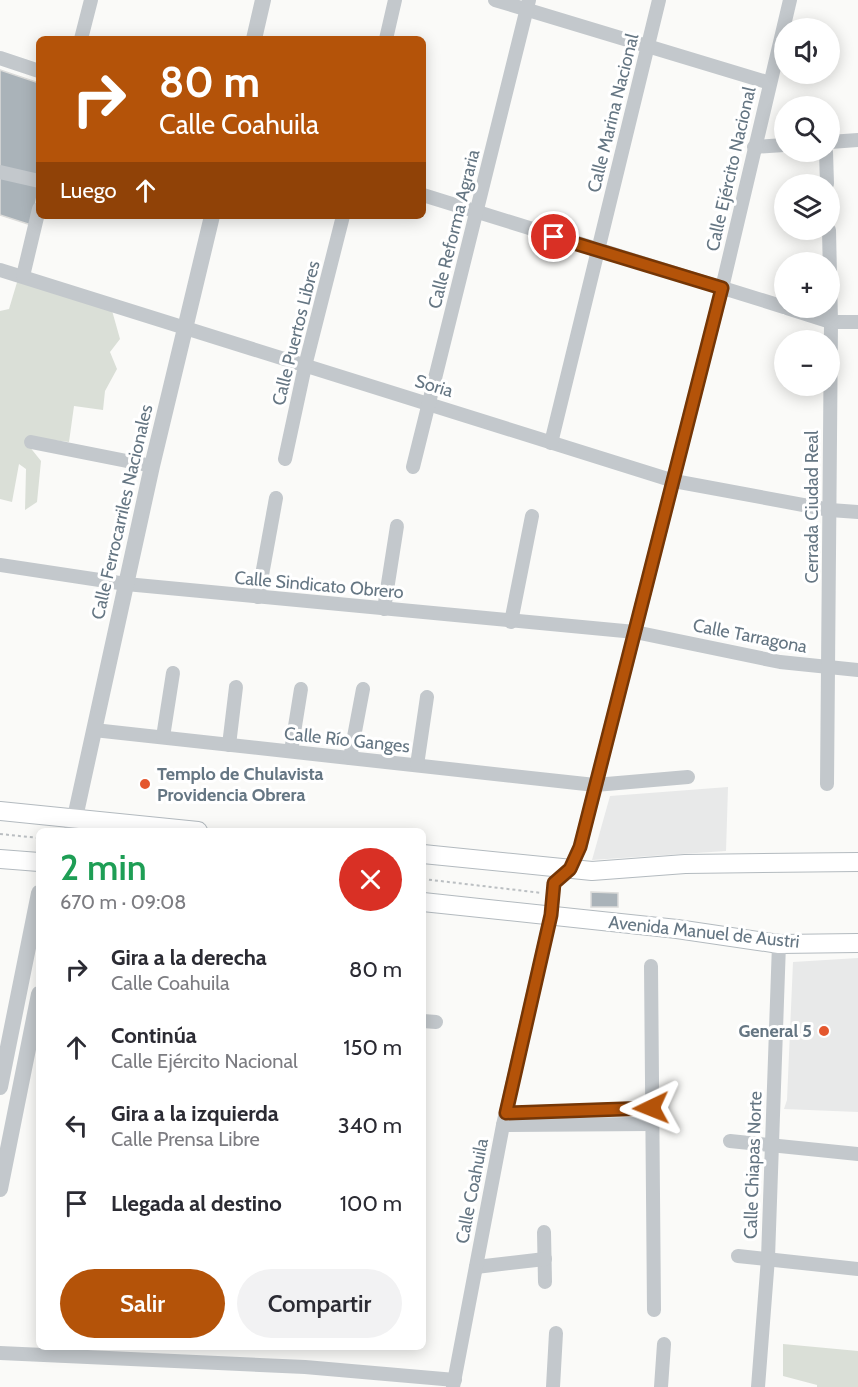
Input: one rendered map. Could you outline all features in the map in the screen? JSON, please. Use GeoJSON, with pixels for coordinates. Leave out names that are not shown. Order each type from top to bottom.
{"type":"FeatureCollection","features":[{"type":"Feature","properties":{"kind":"main road"},"geometry":{"type":"LineString","coordinates":[[0,811],[74,825],[136,828]]}},
{"type":"Feature","properties":{"kind":"main road"},"geometry":{"type":"LineString","coordinates":[[426,854],[592,871],[685,864],[858,862]]}},
{"type":"Feature","properties":{"kind":"main road"},"geometry":{"type":"LineString","coordinates":[[0,859],[36,862]]}},
{"type":"Feature","properties":{"kind":"main road","name":"Avenida Manuel de Austri"},"geometry":{"type":"LineString","coordinates":[[426,902],[551,915],[779,944],[858,943]]}},
{"type":"Feature","properties":{"kind":"street"},"geometry":{"type":"LineString","coordinates":[[82,36],[92,0]]}},
{"type":"Feature","properties":{"kind":"street"},"geometry":{"type":"LineString","coordinates":[[255,36],[263,0]]}},
{"type":"Feature","properties":{"kind":"street"},"geometry":{"type":"LineString","coordinates":[[387,36],[395,0]]}},
{"type":"Feature","properties":{"kind":"street"},"geometry":{"type":"LineString","coordinates":[[495,0],[527,5],[648,47],[770,83]]}},
{"type":"Feature","properties":{"kind":"street","name":"Calle Marina Nacional"},"geometry":{"type":"LineString","coordinates":[[551,443],[659,0]]}},
{"type":"Feature","properties":{"kind":"street","name":"Calle Ejército Nacional"},"geometry":{"type":"LineString","coordinates":[[570,869],[580,847],[636,632],[722,288],[790,0]]}},
{"type":"Feature","properties":{"kind":"street","name":"Calle Reforma Agraria"},"geometry":{"type":"LineString","coordinates":[[413,467],[478,212],[527,5]]}},
{"type":"Feature","properties":{"kind":"street"},"geometry":{"type":"LineString","coordinates":[[0,58],[36,70]]}},
{"type":"Feature","properties":{"kind":"street"},"geometry":{"type":"LineString","coordinates":[[840,141],[858,140]]}},
{"type":"Feature","properties":{"kind":"street"},"geometry":{"type":"LineString","coordinates":[[754,147],[774,146]]}},
{"type":"Feature","properties":{"kind":"street"},"geometry":{"type":"LineString","coordinates":[[0,171],[36,181]]}},
{"type":"Feature","properties":{"kind":"street"},"geometry":{"type":"LineString","coordinates":[[426,196],[774,303]]}},
{"type":"Feature","properties":{"kind":"street"},"geometry":{"type":"LineString","coordinates":[[23,276],[37,219]]}},
{"type":"Feature","properties":{"kind":"street","name":"Calle Ferrocarriles Nacionales"},"geometry":{"type":"LineString","coordinates":[[74,825],[152,466],[211,219]]}},
{"type":"Feature","properties":{"kind":"street","name":"Calle Puertos Libres"},"geometry":{"type":"LineString","coordinates":[[285,459],[304,366],[342,219]]}},
{"type":"Feature","properties":{"kind":"street","name":"Cerrada Ciudad Real"},"geometry":{"type":"LineString","coordinates":[[827,784],[831,322],[829,240]]}},
{"type":"Feature","properties":{"kind":"street","name":"Soria"},"geometry":{"type":"LineString","coordinates":[[0,270],[674,481],[830,510],[858,512]]}},
{"type":"Feature","properties":{"kind":"street"},"geometry":{"type":"LineString","coordinates":[[819,318],[831,322],[858,322]]}},
{"type":"Feature","properties":{"kind":"street"},"geometry":{"type":"LineString","coordinates":[[31,442],[152,466]]}},
{"type":"Feature","properties":{"kind":"street"},"geometry":{"type":"LineString","coordinates":[[258,597],[276,498]]}},
{"type":"Feature","properties":{"kind":"street"},"geometry":{"type":"LineString","coordinates":[[511,622],[532,516]]}},
{"type":"Feature","properties":{"kind":"street"},"geometry":{"type":"LineString","coordinates":[[384,609],[397,526]]}},
{"type":"Feature","properties":{"kind":"street","name":"Calle Sindicato Obrero"},"geometry":{"type":"LineString","coordinates":[[0,565],[126,584],[636,632]]}},
{"type":"Feature","properties":{"kind":"street","name":"Calle Tarragona"},"geometry":{"type":"LineString","coordinates":[[636,632],[780,662],[828,669],[858,670]]}},
{"type":"Feature","properties":{"kind":"street"},"geometry":{"type":"LineString","coordinates":[[163,737],[173,673]]}},
{"type":"Feature","properties":{"kind":"street"},"geometry":{"type":"LineString","coordinates":[[230,745],[236,687]]}},
{"type":"Feature","properties":{"kind":"street"},"geometry":{"type":"LineString","coordinates":[[291,752],[302,689]]}},
{"type":"Feature","properties":{"kind":"street"},"geometry":{"type":"LineString","coordinates":[[350,758],[363,689]]}},
{"type":"Feature","properties":{"kind":"street"},"geometry":{"type":"LineString","coordinates":[[417,765],[427,697]]}},
{"type":"Feature","properties":{"kind":"street","name":"Calle Río Ganges"},"geometry":{"type":"LineString","coordinates":[[94,730],[596,785],[688,777]]}},
{"type":"Feature","properties":{"kind":"street"},"geometry":{"type":"LineString","coordinates":[[551,893],[554,883],[570,869]]}},
{"type":"Feature","properties":{"kind":"street","name":"Calle Coahuila"},"geometry":{"type":"LineString","coordinates":[[454,1383],[505,1119],[551,915],[551,893]]}},
{"type":"Feature","properties":{"kind":"street"},"geometry":{"type":"LineString","coordinates":[[0,1087],[3,1051],[36,906]]}},
{"type":"Feature","properties":{"kind":"street","name":"Calle Chiapas Norte"},"geometry":{"type":"LineString","coordinates":[[758,1387],[768,1258],[770,1145],[779,944]]}},
{"type":"Feature","properties":{"kind":"street"},"geometry":{"type":"LineString","coordinates":[[651,966],[654,1310]]}},
{"type":"Feature","properties":{"kind":"street"},"geometry":{"type":"LineString","coordinates":[[0,1189],[36,1009]]}},
{"type":"Feature","properties":{"kind":"street"},"geometry":{"type":"LineString","coordinates":[[3,1051],[27,1055]]}},
{"type":"Feature","properties":{"kind":"street"},"geometry":{"type":"LineString","coordinates":[[505,1119],[651,1108]]}},
{"type":"Feature","properties":{"kind":"street"},"geometry":{"type":"LineString","coordinates":[[505,1119],[651,1124]]}},
{"type":"Feature","properties":{"kind":"street"},"geometry":{"type":"LineString","coordinates":[[730,1141],[858,1154]]}},
{"type":"Feature","properties":{"kind":"street"},"geometry":{"type":"LineString","coordinates":[[544,1232],[545,1282]]}},
{"type":"Feature","properties":{"kind":"street"},"geometry":{"type":"LineString","coordinates":[[738,1256],[858,1269]]}},
{"type":"Feature","properties":{"kind":"street"},"geometry":{"type":"LineString","coordinates":[[476,1267],[545,1259]]}},
{"type":"Feature","properties":{"kind":"street"},"geometry":{"type":"LineString","coordinates":[[553,1387],[556,1332]]}},
{"type":"Feature","properties":{"kind":"street"},"geometry":{"type":"LineString","coordinates":[[661,1387],[664,1344]]}},
{"type":"Feature","properties":{"kind":"street"},"geometry":{"type":"LineString","coordinates":[[0,1353],[305,1367],[454,1383]]}},
{"type":"Feature","properties":{"kind":"path"},"geometry":{"type":"LineString","coordinates":[[0,834],[36,838]]}},
{"type":"Feature","properties":{"kind":"path"},"geometry":{"type":"LineString","coordinates":[[426,879],[551,893]]}},
{"type":"Feature","properties":{"kind":"shaded area"},"geometry":{"type":"Polygon","coordinates":[[[18,279],[111,307],[120,339],[110,352],[117,369],[105,391],[103,410],[74,406],[69,442],[35,438],[29,446],[41,461],[37,502],[25,510],[26,469],[19,464],[12,502],[0,499],[0,311],[9,309],[18,279]]]}},
{"type":"Feature","properties":{"kind":"shaded area"},"geometry":{"type":"Polygon","coordinates":[[[728,787],[726,851],[592,860],[610,796],[728,787]]]}},
{"type":"Feature","properties":{"kind":"shaded area","name":"General 5"},"geometry":{"type":"Polygon","coordinates":[[[858,958],[858,1112],[784,1109],[787,1100],[793,962],[858,958]]]}},
{"type":"Feature","properties":{"kind":"shaded area"},"geometry":{"type":"Polygon","coordinates":[[[783,1344],[858,1351],[858,1387],[817,1387],[817,1385],[783,1376],[783,1344]]]}},
{"type":"Feature","properties":{"kind":"building"},"geometry":{"type":"Polygon","coordinates":[[[0,70],[36,82],[36,201],[31,225],[0,215],[0,70]]]}},
{"type":"Feature","properties":{"kind":"building"},"geometry":{"type":"Polygon","coordinates":[[[591,892],[618,893],[618,907],[591,907],[591,892]]]}},
{"type":"Feature","properties":{"kind":"place","name":"Templo de Chulavista Providencia Obrera"},"geometry":{"type":"Point","coordinates":[145,784]}},
{"type":"Feature","properties":{"kind":"place","name":"General 5"},"geometry":{"type":"Point","coordinates":[824,1031]}},
{"type":"Feature","properties":{"kind":"route"},"geometry":{"type":"LineString","coordinates":[[554,237],[722,288],[580,847],[570,869],[554,883],[552,889],[551,915],[506,1113],[651,1108]]}}]}
